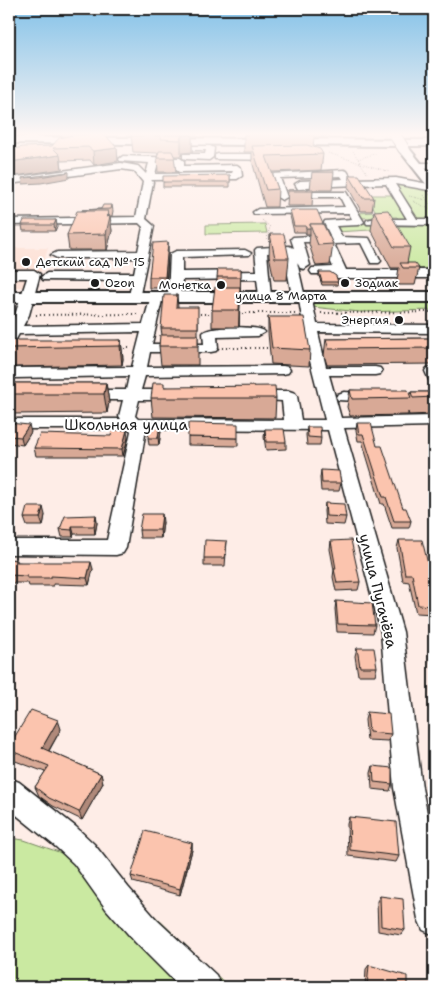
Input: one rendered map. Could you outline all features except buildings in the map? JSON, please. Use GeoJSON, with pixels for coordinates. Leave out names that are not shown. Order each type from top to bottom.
{"type":"FeatureCollection","features":[{"type":"Feature","properties":{"kind":"main road","name":"улица 8 Марта"},"geometry":{"type":"LineString","coordinates":[[9,297],[434,297]]}},
{"type":"Feature","properties":{"kind":"street"},"geometry":{"type":"LineString","coordinates":[[141,220],[148,182],[184,180]]}},
{"type":"Feature","properties":{"kind":"street"},"geometry":{"type":"LineString","coordinates":[[276,180],[282,197]]}},
{"type":"Feature","properties":{"kind":"street"},"geometry":{"type":"LineString","coordinates":[[327,180],[300,184],[306,195],[343,194],[359,222]]}},
{"type":"Feature","properties":{"kind":"street"},"geometry":{"type":"LineString","coordinates":[[362,180],[392,181],[434,187]]}},
{"type":"Feature","properties":{"kind":"street"},"geometry":{"type":"LineString","coordinates":[[392,181],[413,222]]}},
{"type":"Feature","properties":{"kind":"street"},"geometry":{"type":"LineString","coordinates":[[258,212],[352,210]]}},
{"type":"Feature","properties":{"kind":"street"},"geometry":{"type":"LineString","coordinates":[[9,222],[141,220],[149,226],[135,296]]}},
{"type":"Feature","properties":{"kind":"street"},"geometry":{"type":"LineString","coordinates":[[337,239],[329,223],[434,222]]}},
{"type":"Feature","properties":{"kind":"street"},"geometry":{"type":"LineString","coordinates":[[337,239],[327,241],[340,270],[310,270],[297,239],[337,239],[365,240],[375,261]]}},
{"type":"Feature","properties":{"kind":"street"},"geometry":{"type":"LineString","coordinates":[[265,296],[261,250],[289,249],[302,296]]}},
{"type":"Feature","properties":{"kind":"street"},"geometry":{"type":"LineString","coordinates":[[168,250],[176,276],[174,296]]}},
{"type":"Feature","properties":{"kind":"street"},"geometry":{"type":"LineString","coordinates":[[57,255],[168,250],[246,253]]}},
{"type":"Feature","properties":{"kind":"street"},"geometry":{"type":"LineString","coordinates":[[9,274],[34,274],[22,315],[10,337]]}},
{"type":"Feature","properties":{"kind":"street"},"geometry":{"type":"LineString","coordinates":[[336,274],[434,274]]}},
{"type":"Feature","properties":{"kind":"street"},"geometry":{"type":"LineString","coordinates":[[176,276],[263,275]]}},
{"type":"Feature","properties":{"kind":"street"},"geometry":{"type":"LineString","coordinates":[[47,277],[138,277]]}},
{"type":"Feature","properties":{"kind":"street"},"geometry":{"type":"LineString","coordinates":[[9,547],[116,548],[138,431],[127,416],[157,296]]}},
{"type":"Feature","properties":{"kind":"street","name":"улица Пугачёва"},"geometry":{"type":"LineString","coordinates":[[302,296],[309,313],[314,349],[334,425],[392,632],[408,788],[434,920]]}},
{"type":"Feature","properties":{"kind":"street"},"geometry":{"type":"LineString","coordinates":[[10,337],[150,321]]}},
{"type":"Feature","properties":{"kind":"street"},"geometry":{"type":"LineString","coordinates":[[311,328],[434,329]]}},
{"type":"Feature","properties":{"kind":"street"},"geometry":{"type":"LineString","coordinates":[[144,348],[211,348],[210,333],[258,332]]}},
{"type":"Feature","properties":{"kind":"street"},"geometry":{"type":"LineString","coordinates":[[314,349],[333,349]]}},
{"type":"Feature","properties":{"kind":"street"},"geometry":{"type":"LineString","coordinates":[[15,373],[282,370]]}},
{"type":"Feature","properties":{"kind":"street"},"geometry":{"type":"LineString","coordinates":[[320,372],[375,371]]}},
{"type":"Feature","properties":{"kind":"street"},"geometry":{"type":"LineString","coordinates":[[434,371],[432,371],[434,377]]}},
{"type":"Feature","properties":{"kind":"street"},"geometry":{"type":"LineString","coordinates":[[66,395],[191,396]]}},
{"type":"Feature","properties":{"kind":"street"},"geometry":{"type":"LineString","coordinates":[[240,396],[289,396],[293,425]]}},
{"type":"Feature","properties":{"kind":"street"},"geometry":{"type":"LineString","coordinates":[[344,397],[389,397]]}},
{"type":"Feature","properties":{"kind":"street","name":"Школьная улица"},"geometry":{"type":"LineString","coordinates":[[9,424],[334,425],[348,422],[434,421]]}},
{"type":"Feature","properties":{"kind":"street"},"geometry":{"type":"LineString","coordinates":[[9,792],[66,837],[84,854],[117,898],[146,931],[204,987]]}},
{"type":"Feature","properties":{"kind":"path"},"geometry":{"type":"LineString","coordinates":[[258,212],[259,217],[270,227],[267,238],[276,247]]}},
{"type":"Feature","properties":{"kind":"path"},"geometry":{"type":"LineString","coordinates":[[229,314],[434,312]]}},
{"type":"Feature","properties":{"kind":"path"},"geometry":{"type":"LineString","coordinates":[[191,314],[220,314]]}},
{"type":"Feature","properties":{"kind":"path"},"geometry":{"type":"LineString","coordinates":[[22,315],[150,321]]}},
{"type":"Feature","properties":{"kind":"path"},"geometry":{"type":"LineString","coordinates":[[114,348],[144,348]]}},
{"type":"Feature","properties":{"kind":"path"},"geometry":{"type":"LineString","coordinates":[[211,348],[276,348]]}},
{"type":"Feature","properties":{"kind":"shaded area","name":"Детский сад № 15"},"geometry":{"type":"Polygon","coordinates":[[[9,248],[48,248],[39,277],[27,278],[23,287],[9,287],[9,248]]]}},
{"type":"Feature","properties":{"kind":"green space"},"geometry":{"type":"Polygon","coordinates":[[[393,183],[425,188],[434,200],[434,220],[415,220],[393,183]]]}},
{"type":"Feature","properties":{"kind":"green space"},"geometry":{"type":"Polygon","coordinates":[[[367,195],[392,195],[407,219],[399,220],[397,217],[361,218],[357,213],[376,212],[367,195]]]}},
{"type":"Feature","properties":{"kind":"green space"},"geometry":{"type":"Polygon","coordinates":[[[391,223],[393,226],[416,226],[415,223],[434,223],[434,268],[411,269],[388,229],[336,232],[333,224],[391,223]]]}},
{"type":"Feature","properties":{"kind":"green space"},"geometry":{"type":"Polygon","coordinates":[[[265,224],[267,233],[206,234],[206,225],[265,224]]]}},
{"type":"Feature","properties":{"kind":"green space"},"geometry":{"type":"Polygon","coordinates":[[[434,299],[434,310],[360,312],[312,307],[312,302],[434,299]]]}},
{"type":"Feature","properties":{"kind":"green space"},"geometry":{"type":"Polygon","coordinates":[[[9,838],[24,840],[105,868],[229,987],[9,987],[9,838]]]}},
{"type":"Feature","properties":{"kind":"place","name":"Детский сад № 15"},"geometry":{"type":"Point","coordinates":[26,262]}},
{"type":"Feature","properties":{"kind":"place","name":"Ozon"},"geometry":{"type":"Point","coordinates":[95,283]}},
{"type":"Feature","properties":{"kind":"place","name":"Зодиак"},"geometry":{"type":"Point","coordinates":[345,283]}},
{"type":"Feature","properties":{"kind":"place","name":"Монетка"},"geometry":{"type":"Point","coordinates":[221,285]}},
{"type":"Feature","properties":{"kind":"place","name":"Энергия"},"geometry":{"type":"Point","coordinates":[399,320]}}]}
